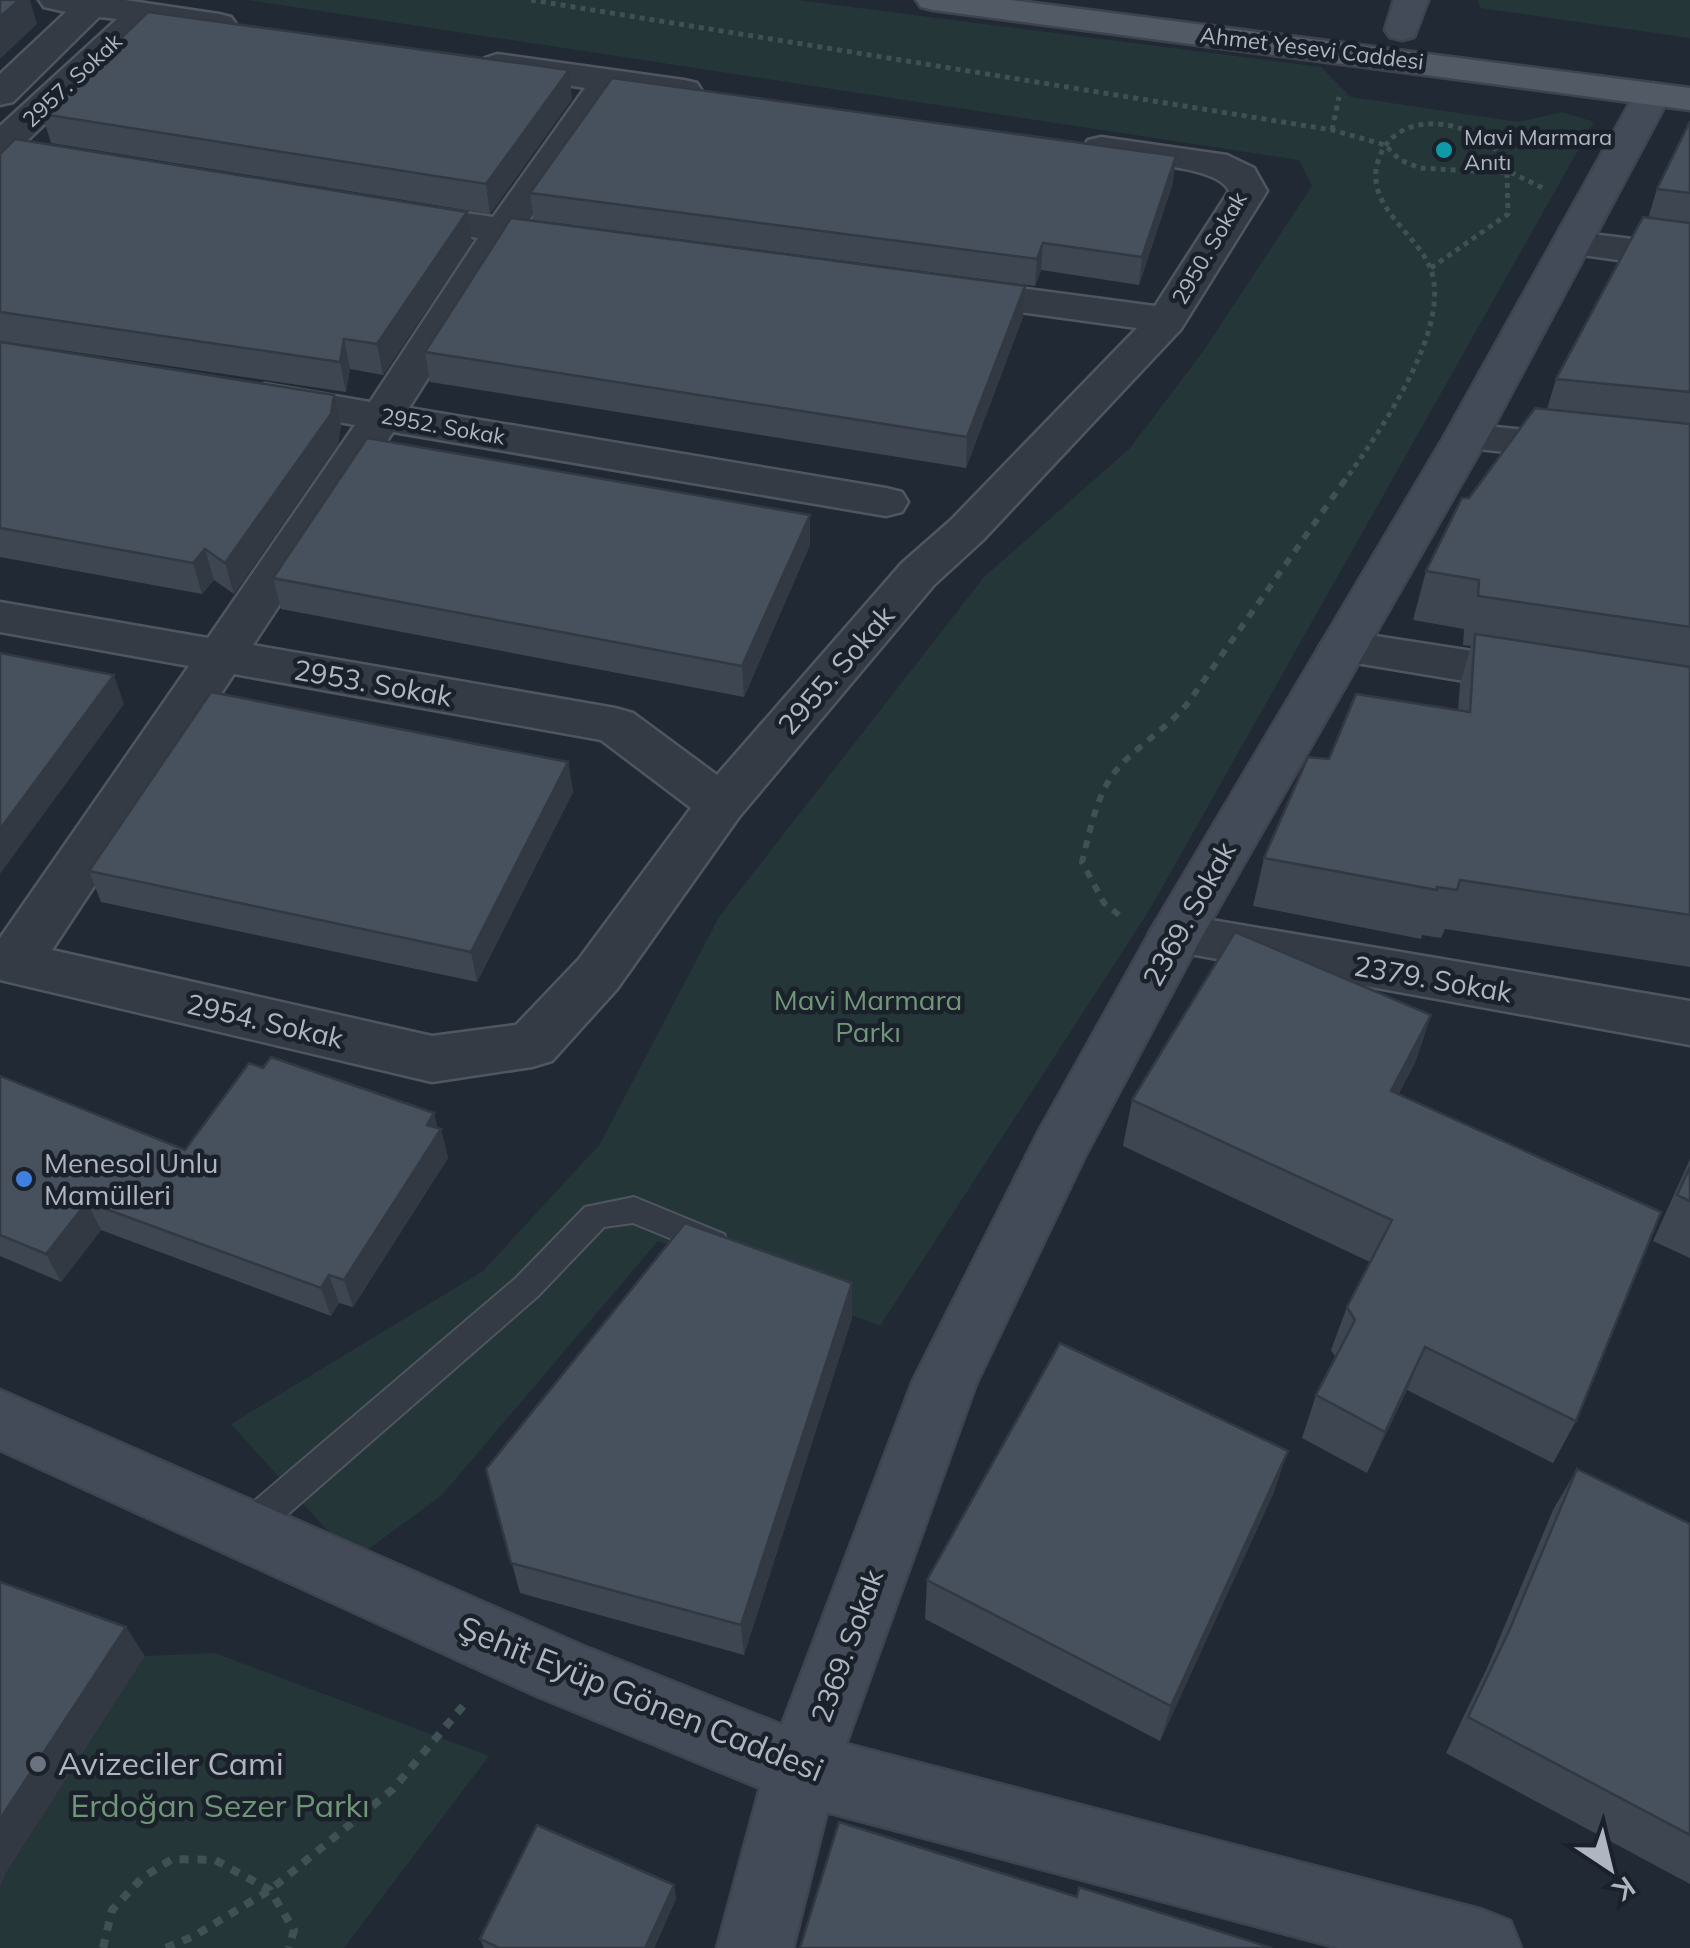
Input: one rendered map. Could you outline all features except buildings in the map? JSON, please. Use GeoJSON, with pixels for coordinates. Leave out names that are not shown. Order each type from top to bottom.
{"type":"FeatureCollection","features":[{"type":"Feature","properties":{"kind":"main road","name":"Ahmet Yesevi Caddesi"},"geometry":{"type":"LineString","coordinates":[[933,0],[1403,30],[1672,97]]}},
{"type":"Feature","properties":{"kind":"main road"},"geometry":{"type":"LineString","coordinates":[[991,0],[1311,42],[1403,30]]}},
{"type":"Feature","properties":{"kind":"main road","name":"Ahmet Yesevi Caddesi"},"geometry":{"type":"LineString","coordinates":[[1173,0],[1528,44]]}},
{"type":"Feature","properties":{"kind":"street"},"geometry":{"type":"LineString","coordinates":[[56,0],[260,30]]}},
{"type":"Feature","properties":{"kind":"street","name":"2957. Sokak"},"geometry":{"type":"LineString","coordinates":[[0,94],[92,5]]}},
{"type":"Feature","properties":{"kind":"street","name":"2957. Sokak"},"geometry":{"type":"LineString","coordinates":[[0,148],[143,13]]}},
{"type":"Feature","properties":{"kind":"street"},"geometry":{"type":"LineString","coordinates":[[472,61],[726,97]]}},
{"type":"Feature","properties":{"kind":"street"},"geometry":{"type":"LineString","coordinates":[[7,961],[219,656],[502,231],[608,81]]}},
{"type":"Feature","properties":{"kind":"street","name":"2369. Sokak"},"geometry":{"type":"LineString","coordinates":[[755,1948],[801,1769],[945,1382],[1060,1148],[1176,934],[1466,438],[1584,227],[1672,97]]}},
{"type":"Feature","properties":{"kind":"street","name":"2950. Sokak"},"geometry":{"type":"LineString","coordinates":[[1058,142],[1214,163],[1241,176],[1248,190],[1168,320]]}},
{"type":"Feature","properties":{"kind":"street"},"geometry":{"type":"LineString","coordinates":[[0,148],[38,156]]}},
{"type":"Feature","properties":{"kind":"street"},"geometry":{"type":"LineString","coordinates":[[367,209],[620,247]]}},
{"type":"Feature","properties":{"kind":"street"},"geometry":{"type":"LineString","coordinates":[[1584,227],[1690,258]]}},
{"type":"Feature","properties":{"kind":"street"},"geometry":{"type":"LineString","coordinates":[[913,286],[1168,320]]}},
{"type":"Feature","properties":{"kind":"street","name":"2955. Sokak"},"geometry":{"type":"LineString","coordinates":[[532,1045],[598,974],[721,804],[918,574],[968,530],[1168,320]]}},
{"type":"Feature","properties":{"kind":"street","name":"2952. Sokak"},"geometry":{"type":"LineString","coordinates":[[230,391],[886,502]]}},
{"type":"Feature","properties":{"kind":"street"},"geometry":{"type":"LineString","coordinates":[[1466,438],[1690,459]]}},
{"type":"Feature","properties":{"kind":"street","name":"2953. Sokak"},"geometry":{"type":"LineString","coordinates":[[0,617],[616,725],[721,804]]}},
{"type":"Feature","properties":{"kind":"street"},"geometry":{"type":"LineString","coordinates":[[1342,646],[1574,682]]}},
{"type":"Feature","properties":{"kind":"street","name":"2379. Sokak"},"geometry":{"type":"LineString","coordinates":[[1176,934],[1690,1023]]}},
{"type":"Feature","properties":{"kind":"street","name":"2954. Sokak"},"geometry":{"type":"LineString","coordinates":[[7,961],[432,1059],[532,1045]]}},
{"type":"Feature","properties":{"kind":"street","name":"Şehit Eyüp Gönen Caddesi"},"geometry":{"type":"LineString","coordinates":[[0,1420],[510,1649],[801,1769],[1483,1948]]}},
{"type":"Feature","properties":{"kind":"lane"},"geometry":{"type":"LineString","coordinates":[[244,1531],[527,1287],[596,1216],[634,1210],[742,1255]]}},
{"type":"Feature","properties":{"kind":"path"},"geometry":{"type":"LineString","coordinates":[[530,0],[1332,130],[1385,145],[1400,160],[1420,168],[1510,172],[1584,227]]}},
{"type":"Feature","properties":{"kind":"path"},"geometry":{"type":"LineString","coordinates":[[1457,126],[1458,115]]}},
{"type":"Feature","properties":{"kind":"path"},"geometry":{"type":"LineString","coordinates":[[1176,934],[1126,920],[1104,902],[1082,862],[1098,800],[1118,768],[1172,722],[1392,410],[1431,321],[1431,268],[1378,196],[1376,168],[1385,145],[1404,132],[1424,126],[1457,126],[1496,141],[1510,156],[1508,214],[1431,268]]}},
{"type":"Feature","properties":{"kind":"path"},"geometry":{"type":"LineString","coordinates":[[166,1948],[194,1936],[270,1890],[393,1789],[510,1649]]}},
{"type":"Feature","properties":{"kind":"path"},"geometry":{"type":"LineString","coordinates":[[103,1948],[112,1910],[142,1878],[172,1859],[215,1860],[270,1890],[294,1930],[289,1948]]}},
{"type":"Feature","properties":{"kind":"green space","name":"Mavi Marmara Parkı"},"geometry":{"type":"Polygon","coordinates":[[[248,0],[797,0],[1321,67],[1351,97],[1519,122],[1562,112],[1594,122],[1150,909],[880,1326],[658,1241],[442,1495],[354,1560],[231,1424],[483,1271],[600,1144],[719,917],[984,577],[1130,448],[1204,350],[1312,186],[1299,160],[248,0]]]}},
{"type":"Feature","properties":{"kind":"green space"},"geometry":{"type":"Polygon","coordinates":[[[1478,0],[1690,0],[1690,38],[1480,8],[1478,0]]]}},
{"type":"Feature","properties":{"kind":"green space","name":"Erdoğan Sezer Parkı"},"geometry":{"type":"Polygon","coordinates":[[[215,1653],[489,1756],[344,1948],[0,1948],[0,1888],[6,1873],[145,1656],[215,1653]]]}},
{"type":"Feature","properties":{"kind":"place","name":"Mavi Marmara Anıtı"},"geometry":{"type":"Point","coordinates":[1444,150]}},
{"type":"Feature","properties":{"kind":"place","name":"Menesol Unlu Mamülleri"},"geometry":{"type":"Point","coordinates":[24,1179]}},
{"type":"Feature","properties":{"kind":"place","name":"Avizeciler Cami"},"geometry":{"type":"Point","coordinates":[38,1764]}}]}
